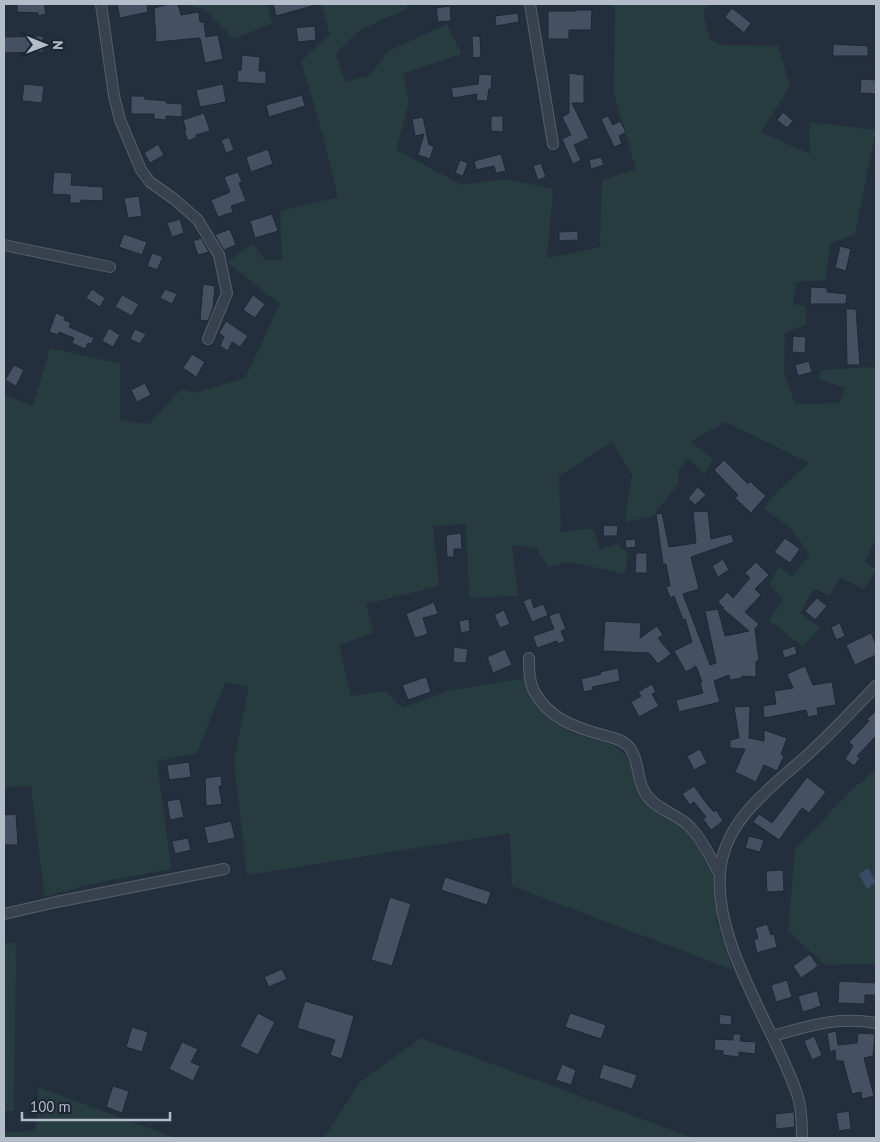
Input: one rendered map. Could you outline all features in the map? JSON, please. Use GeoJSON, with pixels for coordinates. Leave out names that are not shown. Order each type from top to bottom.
{"type":"FeatureCollection","features":[{"type":"Feature","properties":{"kind":"street"},"geometry":{"type":"LineString","coordinates":[[101,4],[114,96],[120,120],[141,170],[150,182],[174,199],[198,220],[219,255],[227,293],[208,339]]}},
{"type":"Feature","properties":{"kind":"street"},"geometry":{"type":"LineString","coordinates":[[530,4],[553,144]]}},
{"type":"Feature","properties":{"kind":"street"},"geometry":{"type":"LineString","coordinates":[[4,245],[110,267]]}},
{"type":"Feature","properties":{"kind":"street"},"geometry":{"type":"LineString","coordinates":[[529,658],[530,675],[534,691],[541,701],[560,720],[576,728],[620,740],[629,747],[637,762],[641,784],[646,795],[655,804],[678,817],[691,828],[720,874]]}},
{"type":"Feature","properties":{"kind":"street"},"geometry":{"type":"LineString","coordinates":[[802,1138],[798,1098],[772,1036],[738,964],[726,926],[721,900],[720,874],[726,848],[736,828],[749,809],[768,789],[817,746],[876,686]]}},
{"type":"Feature","properties":{"kind":"street"},"geometry":{"type":"LineString","coordinates":[[4,914],[74,898],[224,869]]}},
{"type":"Feature","properties":{"kind":"street"},"geometry":{"type":"LineString","coordinates":[[772,1036],[824,1022],[856,1019],[876,1022]]}},
{"type":"Feature","properties":{"kind":"green space"},"geometry":{"type":"Polygon","coordinates":[[[186,4],[267,4],[272,24],[234,39],[204,9],[186,4]]]}},
{"type":"Feature","properties":{"kind":"green space"},"geometry":{"type":"Polygon","coordinates":[[[321,4],[406,4],[408,8],[360,30],[336,53],[345,82],[370,75],[388,51],[447,24],[461,54],[403,74],[409,102],[396,150],[462,185],[506,179],[553,189],[547,258],[600,247],[602,180],[636,169],[614,94],[615,8],[611,4],[709,4],[703,12],[710,40],[723,45],[778,46],[790,86],[761,132],[810,154],[809,122],[876,130],[855,234],[830,244],[826,280],[796,282],[793,304],[805,306],[807,324],[785,333],[784,372],[795,404],[840,403],[845,388],[818,379],[820,370],[876,367],[876,538],[865,561],[876,570],[864,589],[840,577],[830,596],[814,588],[800,613],[820,628],[803,647],[769,620],[783,600],[769,584],[779,567],[792,576],[810,555],[790,527],[763,508],[777,492],[809,463],[725,422],[690,442],[713,459],[705,474],[688,458],[679,469],[678,484],[653,516],[625,522],[632,474],[612,442],[559,476],[561,532],[593,528],[600,550],[617,544],[628,554],[625,574],[570,562],[548,567],[536,548],[512,545],[518,596],[469,598],[466,524],[433,526],[439,586],[366,604],[374,633],[339,645],[351,696],[386,691],[402,708],[448,691],[525,678],[532,697],[555,722],[573,733],[614,745],[626,755],[632,767],[639,793],[650,806],[687,830],[714,876],[717,923],[733,970],[512,886],[510,833],[247,875],[234,760],[249,687],[225,682],[197,753],[157,761],[171,869],[90,884],[45,897],[31,786],[4,787],[4,394],[33,406],[50,348],[120,364],[120,420],[149,424],[181,389],[194,393],[245,378],[280,304],[227,262],[253,244],[266,260],[282,259],[280,211],[338,197],[324,139],[301,61],[330,34],[321,4]]]}},
{"type":"Feature","properties":{"kind":"green space"},"geometry":{"type":"Polygon","coordinates":[[[876,770],[876,964],[825,965],[788,931],[795,850],[850,791],[876,770]]]}},
{"type":"Feature","properties":{"kind":"green space"},"geometry":{"type":"Polygon","coordinates":[[[4,943],[16,943],[14,1111],[4,1111],[4,943]]]}},
{"type":"Feature","properties":{"kind":"green space"},"geometry":{"type":"Polygon","coordinates":[[[421,1038],[694,1138],[324,1138],[360,1082],[421,1038]]]}},
{"type":"Feature","properties":{"kind":"green space"},"geometry":{"type":"Polygon","coordinates":[[[38,1087],[175,1138],[4,1138],[4,1132],[36,1131],[38,1087]]]}},
{"type":"Feature","properties":{"kind":"water"},"geometry":{"type":"Polygon","coordinates":[[[868,868],[876,882],[867,889],[859,874],[868,868]]]}},
{"type":"Feature","properties":{"kind":"building"},"geometry":{"type":"Polygon","coordinates":[[[17,4],[44,4],[46,14],[38,16],[38,13],[17,12],[17,4]]]}},
{"type":"Feature","properties":{"kind":"building"},"geometry":{"type":"Polygon","coordinates":[[[117,4],[147,4],[148,12],[120,18],[117,4]]]}},
{"type":"Feature","properties":{"kind":"building"},"geometry":{"type":"Polygon","coordinates":[[[178,4],[181,15],[199,12],[200,22],[204,22],[206,37],[218,35],[223,59],[205,63],[200,38],[156,42],[154,8],[178,4]]]}},
{"type":"Feature","properties":{"kind":"building"},"geometry":{"type":"Polygon","coordinates":[[[273,4],[312,4],[312,6],[276,16],[273,4]]]}},
{"type":"Feature","properties":{"kind":"building"},"geometry":{"type":"Polygon","coordinates":[[[450,6],[451,21],[438,22],[436,8],[450,6]]]}},
{"type":"Feature","properties":{"kind":"building"},"geometry":{"type":"Polygon","coordinates":[[[732,8],[751,23],[744,33],[725,17],[732,8]]]}},
{"type":"Feature","properties":{"kind":"building"},"geometry":{"type":"Polygon","coordinates":[[[592,10],[591,30],[569,30],[569,39],[548,39],[548,11],[592,10]]]}},
{"type":"Feature","properties":{"kind":"building"},"geometry":{"type":"Polygon","coordinates":[[[518,13],[519,22],[496,26],[495,16],[518,13]]]}},
{"type":"Feature","properties":{"kind":"building"},"geometry":{"type":"Polygon","coordinates":[[[315,26],[316,40],[298,42],[296,28],[315,26]]]}},
{"type":"Feature","properties":{"kind":"building"},"geometry":{"type":"Polygon","coordinates":[[[43,36],[44,52],[4,53],[4,37],[43,36]]]}},
{"type":"Feature","properties":{"kind":"building"},"geometry":{"type":"Polygon","coordinates":[[[472,36],[480,36],[481,57],[473,58],[472,36]]]}},
{"type":"Feature","properties":{"kind":"building"},"geometry":{"type":"Polygon","coordinates":[[[833,44],[868,46],[868,56],[833,56],[833,44]]]}},
{"type":"Feature","properties":{"kind":"building"},"geometry":{"type":"Polygon","coordinates":[[[242,55],[260,57],[259,71],[266,71],[266,84],[237,82],[238,70],[241,70],[242,55]]]}},
{"type":"Feature","properties":{"kind":"building"},"geometry":{"type":"Polygon","coordinates":[[[569,73],[584,75],[584,103],[572,103],[589,138],[574,145],[581,160],[573,164],[562,139],[571,135],[562,117],[569,113],[569,73]]]}},
{"type":"Feature","properties":{"kind":"building"},"geometry":{"type":"Polygon","coordinates":[[[479,74],[492,75],[491,89],[489,89],[487,101],[476,100],[477,94],[453,98],[451,88],[478,84],[479,74]]]}},
{"type":"Feature","properties":{"kind":"building"},"geometry":{"type":"Polygon","coordinates":[[[861,79],[876,80],[876,94],[860,93],[861,79]]]}},
{"type":"Feature","properties":{"kind":"building"},"geometry":{"type":"Polygon","coordinates":[[[24,84],[44,86],[42,103],[22,101],[24,84]]]}},
{"type":"Feature","properties":{"kind":"building"},"geometry":{"type":"Polygon","coordinates":[[[223,84],[226,102],[200,107],[196,90],[223,84]]]}},
{"type":"Feature","properties":{"kind":"building"},"geometry":{"type":"Polygon","coordinates":[[[302,95],[305,106],[269,117],[266,105],[302,95]]]}},
{"type":"Feature","properties":{"kind":"building"},"geometry":{"type":"Polygon","coordinates":[[[131,96],[144,96],[145,99],[182,104],[182,117],[166,116],[166,120],[154,119],[154,114],[131,114],[131,96]]]}},
{"type":"Feature","properties":{"kind":"building"},"geometry":{"type":"Polygon","coordinates":[[[783,112],[793,121],[787,128],[777,120],[783,112]]]}},
{"type":"Feature","properties":{"kind":"building"},"geometry":{"type":"Polygon","coordinates":[[[204,113],[210,131],[196,135],[197,137],[188,141],[183,120],[204,113]]]}},
{"type":"Feature","properties":{"kind":"building"},"geometry":{"type":"Polygon","coordinates":[[[491,116],[503,116],[503,132],[491,131],[491,116]]]}},
{"type":"Feature","properties":{"kind":"building"},"geometry":{"type":"Polygon","coordinates":[[[608,116],[613,125],[620,121],[626,132],[619,136],[622,144],[614,147],[601,119],[608,116]]]}},
{"type":"Feature","properties":{"kind":"building"},"geometry":{"type":"Polygon","coordinates":[[[423,117],[429,145],[434,146],[430,159],[418,155],[424,134],[415,136],[412,119],[423,117]]]}},
{"type":"Feature","properties":{"kind":"building"},"geometry":{"type":"Polygon","coordinates":[[[229,137],[234,150],[226,153],[221,140],[229,137]]]}},
{"type":"Feature","properties":{"kind":"building"},"geometry":{"type":"Polygon","coordinates":[[[158,144],[164,155],[150,163],[144,153],[158,144]]]}},
{"type":"Feature","properties":{"kind":"building"},"geometry":{"type":"Polygon","coordinates":[[[268,149],[273,164],[251,172],[246,157],[268,149]]]}},
{"type":"Feature","properties":{"kind":"building"},"geometry":{"type":"Polygon","coordinates":[[[501,154],[506,171],[496,173],[494,166],[476,170],[474,161],[501,154]]]}},
{"type":"Feature","properties":{"kind":"building"},"geometry":{"type":"Polygon","coordinates":[[[601,157],[604,165],[591,169],[589,160],[601,157]]]}},
{"type":"Feature","properties":{"kind":"building"},"geometry":{"type":"Polygon","coordinates":[[[460,160],[468,163],[463,176],[455,173],[460,160]]]}},
{"type":"Feature","properties":{"kind":"building"},"geometry":{"type":"Polygon","coordinates":[[[541,163],[546,177],[538,180],[533,166],[541,163]]]}},
{"type":"Feature","properties":{"kind":"building"},"geometry":{"type":"Polygon","coordinates":[[[54,172],[72,173],[71,185],[103,187],[103,201],[81,200],[81,203],[70,203],[70,195],[52,194],[54,172]]]}},
{"type":"Feature","properties":{"kind":"building"},"geometry":{"type":"Polygon","coordinates":[[[238,172],[242,182],[239,183],[246,201],[231,206],[233,212],[218,217],[211,200],[230,192],[224,177],[238,172]]]}},
{"type":"Feature","properties":{"kind":"building"},"geometry":{"type":"Polygon","coordinates":[[[139,196],[142,216],[128,218],[124,198],[139,196]]]}},
{"type":"Feature","properties":{"kind":"building"},"geometry":{"type":"Polygon","coordinates":[[[272,214],[278,231],[255,238],[250,221],[272,214]]]}},
{"type":"Feature","properties":{"kind":"building"},"geometry":{"type":"Polygon","coordinates":[[[180,219],[184,233],[172,237],[167,223],[180,219]]]}},
{"type":"Feature","properties":{"kind":"building"},"geometry":{"type":"Polygon","coordinates":[[[230,229],[236,245],[224,250],[215,235],[230,229]]]}},
{"type":"Feature","properties":{"kind":"building"},"geometry":{"type":"Polygon","coordinates":[[[578,231],[578,240],[559,241],[559,232],[578,231]]]}},
{"type":"Feature","properties":{"kind":"building"},"geometry":{"type":"Polygon","coordinates":[[[124,234],[147,242],[142,255],[119,247],[124,234]]]}},
{"type":"Feature","properties":{"kind":"building"},"geometry":{"type":"Polygon","coordinates":[[[201,238],[209,252],[198,255],[193,241],[201,238]]]}},
{"type":"Feature","properties":{"kind":"building"},"geometry":{"type":"Polygon","coordinates":[[[840,246],[851,249],[846,271],[835,268],[840,246]]]}},
{"type":"Feature","properties":{"kind":"building"},"geometry":{"type":"Polygon","coordinates":[[[152,253],[163,257],[157,270],[147,266],[152,253]]]}},
{"type":"Feature","properties":{"kind":"building"},"geometry":{"type":"Polygon","coordinates":[[[203,284],[215,286],[213,308],[208,321],[200,320],[203,284]]]}},
{"type":"Feature","properties":{"kind":"building"},"geometry":{"type":"Polygon","coordinates":[[[811,287],[827,288],[827,292],[847,294],[846,304],[810,304],[811,287]]]}},
{"type":"Feature","properties":{"kind":"building"},"geometry":{"type":"Polygon","coordinates":[[[92,289],[105,298],[100,307],[86,298],[92,289]]]}},
{"type":"Feature","properties":{"kind":"building"},"geometry":{"type":"Polygon","coordinates":[[[165,289],[177,294],[172,304],[160,298],[165,289]]]}},
{"type":"Feature","properties":{"kind":"building"},"geometry":{"type":"Polygon","coordinates":[[[122,295],[139,304],[132,316],[115,307],[122,295]]]}},
{"type":"Feature","properties":{"kind":"building"},"geometry":{"type":"Polygon","coordinates":[[[253,295],[265,304],[255,318],[243,310],[253,295]]]}},
{"type":"Feature","properties":{"kind":"building"},"geometry":{"type":"Polygon","coordinates":[[[846,309],[856,309],[860,365],[847,365],[846,309]]]}},
{"type":"Feature","properties":{"kind":"building"},"geometry":{"type":"Polygon","coordinates":[[[56,313],[65,317],[64,320],[71,323],[69,327],[94,338],[91,344],[88,343],[85,349],[72,343],[74,338],[59,332],[58,335],[49,332],[56,313]]]}},
{"type":"Feature","properties":{"kind":"building"},"geometry":{"type":"Polygon","coordinates":[[[226,321],[248,336],[240,347],[232,342],[228,351],[220,346],[224,337],[219,333],[226,321]]]}},
{"type":"Feature","properties":{"kind":"building"},"geometry":{"type":"Polygon","coordinates":[[[109,328],[120,335],[113,347],[102,341],[109,328]]]}},
{"type":"Feature","properties":{"kind":"building"},"geometry":{"type":"Polygon","coordinates":[[[135,329],[146,334],[140,344],[130,339],[135,329]]]}},
{"type":"Feature","properties":{"kind":"building"},"geometry":{"type":"Polygon","coordinates":[[[793,336],[806,337],[805,353],[792,352],[793,336]]]}},
{"type":"Feature","properties":{"kind":"building"},"geometry":{"type":"Polygon","coordinates":[[[192,354],[205,362],[196,377],[183,368],[192,354]]]}},
{"type":"Feature","properties":{"kind":"building"},"geometry":{"type":"Polygon","coordinates":[[[809,361],[812,372],[798,376],[795,365],[809,361]]]}},
{"type":"Feature","properties":{"kind":"building"},"geometry":{"type":"Polygon","coordinates":[[[14,365],[24,370],[16,386],[5,380],[14,365]]]}},
{"type":"Feature","properties":{"kind":"building"},"geometry":{"type":"Polygon","coordinates":[[[145,383],[151,395],[137,402],[131,390],[145,383]]]}},
{"type":"Feature","properties":{"kind":"building"},"geometry":{"type":"Polygon","coordinates":[[[724,460],[748,484],[750,481],[766,496],[751,513],[735,498],[738,495],[714,470],[724,460]]]}},
{"type":"Feature","properties":{"kind":"building"},"geometry":{"type":"Polygon","coordinates":[[[698,487],[706,495],[695,505],[688,498],[698,487]]]}},
{"type":"Feature","properties":{"kind":"building"},"geometry":{"type":"Polygon","coordinates":[[[708,511],[711,539],[731,534],[734,542],[691,557],[699,589],[683,594],[710,665],[716,663],[705,611],[718,609],[725,636],[749,631],[722,608],[724,608],[718,602],[727,592],[733,598],[750,578],[745,573],[756,562],[769,575],[755,589],[761,595],[745,612],[759,624],[755,629],[759,661],[756,661],[756,677],[742,676],[742,678],[730,680],[729,675],[714,681],[720,702],[679,712],[676,700],[703,693],[700,683],[702,682],[696,666],[686,672],[674,651],[692,642],[685,619],[683,620],[674,596],[670,598],[666,587],[670,586],[666,564],[663,564],[656,514],[662,513],[669,547],[696,543],[693,512],[708,511]]]}},
{"type":"Feature","properties":{"kind":"building"},"geometry":{"type":"Polygon","coordinates":[[[604,525],[618,526],[617,536],[603,536],[604,525]]]}},
{"type":"Feature","properties":{"kind":"building"},"geometry":{"type":"Polygon","coordinates":[[[461,533],[462,549],[454,549],[454,557],[447,557],[446,535],[461,533]]]}},
{"type":"Feature","properties":{"kind":"building"},"geometry":{"type":"Polygon","coordinates":[[[785,538],[800,549],[790,563],[774,552],[785,538]]]}},
{"type":"Feature","properties":{"kind":"building"},"geometry":{"type":"Polygon","coordinates":[[[635,539],[636,547],[626,548],[625,540],[635,539]]]}},
{"type":"Feature","properties":{"kind":"building"},"geometry":{"type":"Polygon","coordinates":[[[636,553],[647,553],[647,573],[635,573],[636,553]]]}},
{"type":"Feature","properties":{"kind":"building"},"geometry":{"type":"Polygon","coordinates":[[[723,559],[729,570],[718,577],[712,566],[723,559]]]}},
{"type":"Feature","properties":{"kind":"building"},"geometry":{"type":"Polygon","coordinates":[[[531,598],[534,608],[543,604],[548,615],[532,622],[523,601],[531,598]]]}},
{"type":"Feature","properties":{"kind":"building"},"geometry":{"type":"Polygon","coordinates":[[[817,598],[827,606],[815,620],[805,611],[817,598]]]}},
{"type":"Feature","properties":{"kind":"building"},"geometry":{"type":"Polygon","coordinates":[[[434,602],[438,614],[423,618],[428,634],[415,638],[406,614],[434,602]]]}},
{"type":"Feature","properties":{"kind":"building"},"geometry":{"type":"Polygon","coordinates":[[[504,610],[510,624],[500,628],[494,615],[504,610]]]}},
{"type":"Feature","properties":{"kind":"building"},"geometry":{"type":"Polygon","coordinates":[[[559,612],[566,629],[561,631],[565,641],[558,644],[557,641],[537,648],[533,636],[554,629],[549,616],[559,612]]]}},
{"type":"Feature","properties":{"kind":"building"},"geometry":{"type":"Polygon","coordinates":[[[469,619],[470,631],[461,633],[459,621],[469,619]]]}},
{"type":"Feature","properties":{"kind":"building"},"geometry":{"type":"Polygon","coordinates":[[[605,621],[641,623],[640,638],[657,626],[663,635],[658,638],[671,654],[658,664],[649,653],[603,651],[605,621]]]}},
{"type":"Feature","properties":{"kind":"building"},"geometry":{"type":"Polygon","coordinates":[[[840,623],[845,636],[836,640],[831,627],[840,623]]]}},
{"type":"Feature","properties":{"kind":"building"},"geometry":{"type":"Polygon","coordinates":[[[871,633],[876,644],[876,655],[855,665],[846,645],[871,633]]]}},
{"type":"Feature","properties":{"kind":"building"},"geometry":{"type":"Polygon","coordinates":[[[795,646],[797,654],[784,658],[782,650],[795,646]]]}},
{"type":"Feature","properties":{"kind":"building"},"geometry":{"type":"Polygon","coordinates":[[[454,647],[468,649],[466,663],[453,662],[454,647]]]}},
{"type":"Feature","properties":{"kind":"building"},"geometry":{"type":"Polygon","coordinates":[[[505,649],[512,665],[493,673],[487,657],[505,649]]]}},
{"type":"Feature","properties":{"kind":"building"},"geometry":{"type":"Polygon","coordinates":[[[805,666],[813,685],[832,682],[836,705],[817,708],[818,715],[808,717],[806,710],[764,718],[763,706],[776,704],[774,691],[793,688],[787,674],[805,666]]]}},
{"type":"Feature","properties":{"kind":"building"},"geometry":{"type":"Polygon","coordinates":[[[618,668],[620,681],[592,687],[593,690],[584,692],[581,679],[618,668]]]}},
{"type":"Feature","properties":{"kind":"building"},"geometry":{"type":"Polygon","coordinates":[[[426,677],[431,692],[408,700],[402,685],[426,677]]]}},
{"type":"Feature","properties":{"kind":"building"},"geometry":{"type":"Polygon","coordinates":[[[652,684],[656,692],[652,694],[659,706],[639,717],[631,702],[641,696],[638,692],[652,684]]]}},
{"type":"Feature","properties":{"kind":"building"},"geometry":{"type":"Polygon","coordinates":[[[750,706],[749,738],[764,741],[764,730],[787,738],[781,754],[784,756],[777,771],[764,765],[756,782],[735,772],[745,749],[730,748],[730,740],[739,738],[734,707],[750,706]]]}},
{"type":"Feature","properties":{"kind":"building"},"geometry":{"type":"Polygon","coordinates":[[[876,711],[876,736],[857,756],[860,758],[854,766],[845,759],[853,746],[849,742],[869,721],[867,719],[876,711]]]}},
{"type":"Feature","properties":{"kind":"building"},"geometry":{"type":"Polygon","coordinates":[[[700,749],[707,763],[694,770],[687,756],[700,749]]]}},
{"type":"Feature","properties":{"kind":"building"},"geometry":{"type":"Polygon","coordinates":[[[189,762],[191,777],[169,780],[167,765],[189,762]]]}},
{"type":"Feature","properties":{"kind":"building"},"geometry":{"type":"Polygon","coordinates":[[[221,776],[222,786],[219,786],[222,804],[206,806],[205,778],[221,776]]]}},
{"type":"Feature","properties":{"kind":"building"},"geometry":{"type":"Polygon","coordinates":[[[807,777],[826,792],[809,813],[802,808],[779,840],[753,822],[759,814],[772,823],[807,777]]]}},
{"type":"Feature","properties":{"kind":"building"},"geometry":{"type":"Polygon","coordinates":[[[694,786],[714,812],[716,810],[723,821],[711,830],[703,819],[706,817],[694,802],[690,805],[682,794],[694,786]]]}},
{"type":"Feature","properties":{"kind":"building"},"geometry":{"type":"Polygon","coordinates":[[[180,799],[184,817],[170,820],[167,801],[180,799]]]}},
{"type":"Feature","properties":{"kind":"building"},"geometry":{"type":"Polygon","coordinates":[[[16,814],[18,845],[4,845],[4,815],[16,814]]]}},
{"type":"Feature","properties":{"kind":"building"},"geometry":{"type":"Polygon","coordinates":[[[231,821],[235,838],[208,844],[204,827],[231,821]]]}},
{"type":"Feature","properties":{"kind":"building"},"geometry":{"type":"Polygon","coordinates":[[[749,836],[764,840],[760,852],[745,848],[749,836]]]}},
{"type":"Feature","properties":{"kind":"building"},"geometry":{"type":"Polygon","coordinates":[[[188,838],[191,850],[175,854],[172,841],[188,838]]]}},
{"type":"Feature","properties":{"kind":"building"},"geometry":{"type":"Polygon","coordinates":[[[783,870],[784,891],[767,892],[766,871],[783,870]]]}},
{"type":"Feature","properties":{"kind":"building"},"geometry":{"type":"Polygon","coordinates":[[[445,877],[491,892],[487,905],[441,890],[445,877]]]}},
{"type":"Feature","properties":{"kind":"building"},"geometry":{"type":"Polygon","coordinates":[[[390,897],[411,904],[392,966],[371,960],[390,897]]]}},
{"type":"Feature","properties":{"kind":"building"},"geometry":{"type":"Polygon","coordinates":[[[767,924],[771,935],[774,934],[777,947],[757,953],[754,940],[758,938],[755,928],[767,924]]]}},
{"type":"Feature","properties":{"kind":"building"},"geometry":{"type":"Polygon","coordinates":[[[810,954],[818,966],[801,978],[793,966],[810,954]]]}},
{"type":"Feature","properties":{"kind":"building"},"geometry":{"type":"Polygon","coordinates":[[[282,969],[287,979],[269,987],[264,977],[282,969]]]}},
{"type":"Feature","properties":{"kind":"building"},"geometry":{"type":"Polygon","coordinates":[[[787,980],[792,997],[776,1002],[771,985],[787,980]]]}},
{"type":"Feature","properties":{"kind":"building"},"geometry":{"type":"Polygon","coordinates":[[[839,981],[876,983],[876,995],[865,995],[865,1004],[838,1003],[839,981]]]}},
{"type":"Feature","properties":{"kind":"building"},"geometry":{"type":"Polygon","coordinates":[[[817,991],[821,1006],[803,1012],[798,996],[817,991]]]}},
{"type":"Feature","properties":{"kind":"building"},"geometry":{"type":"Polygon","coordinates":[[[305,1001],[354,1016],[342,1059],[330,1055],[335,1040],[297,1028],[305,1001]]]}},
{"type":"Feature","properties":{"kind":"building"},"geometry":{"type":"Polygon","coordinates":[[[258,1013],[275,1022],[258,1055],[240,1046],[258,1013]]]}},
{"type":"Feature","properties":{"kind":"building"},"geometry":{"type":"Polygon","coordinates":[[[570,1013],[606,1025],[601,1039],[565,1027],[570,1013]]]}},
{"type":"Feature","properties":{"kind":"building"},"geometry":{"type":"Polygon","coordinates":[[[720,1014],[732,1016],[731,1025],[719,1024],[720,1014]]]}},
{"type":"Feature","properties":{"kind":"building"},"geometry":{"type":"Polygon","coordinates":[[[132,1027],[148,1032],[142,1052],[126,1047],[132,1027]]]}},
{"type":"Feature","properties":{"kind":"building"},"geometry":{"type":"Polygon","coordinates":[[[836,1031],[838,1045],[857,1043],[858,1033],[875,1034],[873,1056],[864,1058],[874,1096],[862,1099],[861,1092],[852,1094],[843,1061],[836,1061],[835,1050],[830,1052],[827,1033],[836,1031]]]}},
{"type":"Feature","properties":{"kind":"building"},"geometry":{"type":"Polygon","coordinates":[[[733,1034],[741,1034],[740,1041],[756,1042],[755,1054],[739,1052],[739,1057],[723,1055],[723,1051],[714,1050],[715,1039],[733,1040],[733,1034]]]}},
{"type":"Feature","properties":{"kind":"building"},"geometry":{"type":"Polygon","coordinates":[[[814,1036],[822,1055],[812,1060],[804,1041],[814,1036]]]}},
{"type":"Feature","properties":{"kind":"building"},"geometry":{"type":"Polygon","coordinates":[[[182,1042],[198,1049],[191,1062],[200,1066],[193,1081],[169,1069],[182,1042]]]}},
{"type":"Feature","properties":{"kind":"building"},"geometry":{"type":"Polygon","coordinates":[[[562,1064],[576,1070],[571,1085],[556,1080],[562,1064]]]}},
{"type":"Feature","properties":{"kind":"building"},"geometry":{"type":"Polygon","coordinates":[[[603,1064],[637,1075],[632,1089],[599,1078],[603,1064]]]}},
{"type":"Feature","properties":{"kind":"building"},"geometry":{"type":"Polygon","coordinates":[[[113,1086],[129,1091],[122,1113],[106,1107],[113,1086]]]}},
{"type":"Feature","properties":{"kind":"building"},"geometry":{"type":"Polygon","coordinates":[[[849,1111],[851,1129],[839,1131],[836,1113],[849,1111]]]}},
{"type":"Feature","properties":{"kind":"building"},"geometry":{"type":"Polygon","coordinates":[[[794,1112],[795,1127],[776,1129],[775,1114],[794,1112]]]}}]}
